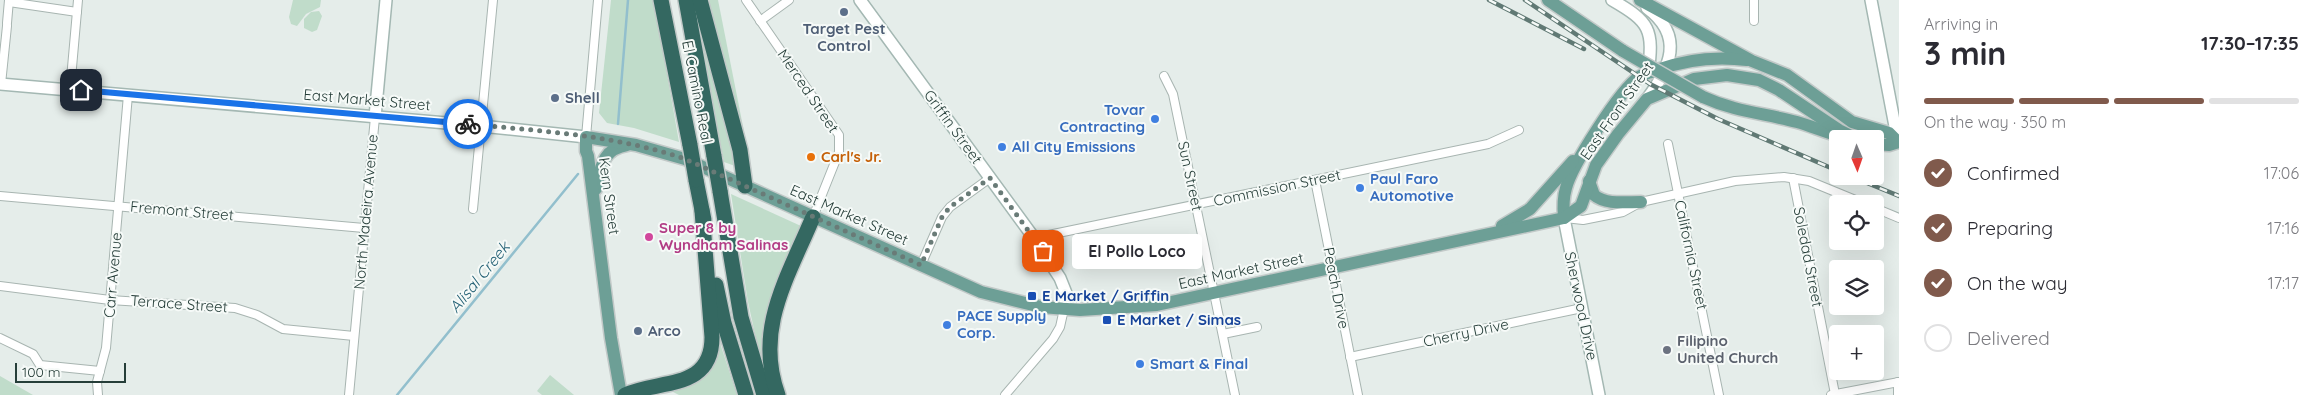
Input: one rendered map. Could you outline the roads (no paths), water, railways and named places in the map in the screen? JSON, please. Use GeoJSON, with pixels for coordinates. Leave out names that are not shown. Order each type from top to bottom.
{"type":"FeatureCollection","features":[{"type":"Feature","properties":{"kind":"highway","name":"El Camino Real"},"geometry":{"type":"LineString","coordinates":[[661,0],[724,323],[746,395]]}},
{"type":"Feature","properties":{"kind":"highway","name":"El Camino Real"},"geometry":{"type":"LineString","coordinates":[[686,0],[741,317],[764,395]]}},
{"type":"Feature","properties":{"kind":"highway"},"geometry":{"type":"LineString","coordinates":[[700,0],[740,150],[744,186]]}},
{"type":"Feature","properties":{"kind":"highway"},"geometry":{"type":"LineString","coordinates":[[625,395],[635,390],[679,382],[691,377],[703,366],[711,353],[712,337],[702,211]]}},
{"type":"Feature","properties":{"kind":"highway"},"geometry":{"type":"LineString","coordinates":[[778,395],[769,354],[773,316],[813,218]]}},
{"type":"Feature","properties":{"kind":"highway"},"geometry":{"type":"LineString","coordinates":[[653,395],[664,395]]}},
{"type":"Feature","properties":{"kind":"main road","name":"North Madeira Avenue"},"geometry":{"type":"LineString","coordinates":[[375,117],[386,0]]}},
{"type":"Feature","properties":{"kind":"main road","name":"Griffin Street"},"geometry":{"type":"LineString","coordinates":[[860,0],[1034,238],[1060,278],[1066,293],[1064,309]]}},
{"type":"Feature","properties":{"kind":"main road"},"geometry":{"type":"LineString","coordinates":[[1548,0],[1623,52],[1703,97],[1739,111],[1787,120],[1829,135]]}},
{"type":"Feature","properties":{"kind":"main road","name":"East Front Street"},"geometry":{"type":"LineString","coordinates":[[1564,218],[1563,204],[1566,188],[1582,152],[1621,97],[1639,77],[1648,74],[1651,46],[1648,30],[1637,15],[1612,0]]}},
{"type":"Feature","properties":{"kind":"main road","name":"East Front Street"},"geometry":{"type":"LineString","coordinates":[[1564,218],[1581,206],[1596,165],[1618,134],[1647,99],[1668,66],[1670,47],[1662,22],[1636,0]]}},
{"type":"Feature","properties":{"kind":"main road"},"geometry":{"type":"LineString","coordinates":[[1640,0],[1752,61],[1787,75],[1852,122],[1889,133],[1899,142]]}},
{"type":"Feature","properties":{"kind":"main road"},"geometry":{"type":"LineString","coordinates":[[1871,0],[1899,142]]}},
{"type":"Feature","properties":{"kind":"main road"},"geometry":{"type":"LineString","coordinates":[[1648,74],[1684,61],[1711,58],[1752,61]]}},
{"type":"Feature","properties":{"kind":"main road"},"geometry":{"type":"LineString","coordinates":[[1647,99],[1694,79],[1718,75],[1746,77],[1778,90],[1842,130]]}},
{"type":"Feature","properties":{"kind":"main road","name":"East Market Street"},"geometry":{"type":"LineString","coordinates":[[1,84],[481,126],[586,137],[636,145],[685,159],[981,292],[1021,303],[1064,309],[1139,308],[1333,269],[1564,218]]}},
{"type":"Feature","properties":{"kind":"main road","name":"Kern Street"},"geometry":{"type":"LineString","coordinates":[[586,137],[586,152],[594,199],[611,338],[621,395]]}},
{"type":"Feature","properties":{"kind":"main road"},"geometry":{"type":"LineString","coordinates":[[1884,145],[1899,142]]}},
{"type":"Feature","properties":{"kind":"main road"},"geometry":{"type":"LineString","coordinates":[[594,199],[605,156],[616,148],[636,145]]}},
{"type":"Feature","properties":{"kind":"main road"},"geometry":{"type":"LineString","coordinates":[[1482,235],[1511,222],[1530,209],[1582,152]]}},
{"type":"Feature","properties":{"kind":"main road"},"geometry":{"type":"LineString","coordinates":[[1589,181],[1592,192],[1602,200],[1609,202],[1641,202]]}},
{"type":"Feature","properties":{"kind":"main road","name":"Sherwood Drive"},"geometry":{"type":"LineString","coordinates":[[1564,218],[1599,395]]}},
{"type":"Feature","properties":{"kind":"street"},"geometry":{"type":"LineString","coordinates":[[70,90],[78,0]]}},
{"type":"Feature","properties":{"kind":"street"},"geometry":{"type":"LineString","coordinates":[[474,209],[493,0]]}},
{"type":"Feature","properties":{"kind":"street","name":"Kern Street"},"geometry":{"type":"LineString","coordinates":[[586,137],[598,0]]}},
{"type":"Feature","properties":{"kind":"street","name":"Merced Street"},"geometry":{"type":"LineString","coordinates":[[746,0],[839,135],[839,152],[813,218]]}},
{"type":"Feature","properties":{"kind":"street"},"geometry":{"type":"LineString","coordinates":[[760,21],[789,0]]}},
{"type":"Feature","properties":{"kind":"street"},"geometry":{"type":"LineString","coordinates":[[1754,0],[1754,21]]}},
{"type":"Feature","properties":{"kind":"street"},"geometry":{"type":"LineString","coordinates":[[1,84],[9,1],[77,12]]}},
{"type":"Feature","properties":{"kind":"street","name":"Sun Street"},"geometry":{"type":"LineString","coordinates":[[1164,76],[1173,94],[1236,395]]}},
{"type":"Feature","properties":{"kind":"street","name":"Carr Avenue"},"geometry":{"type":"LineString","coordinates":[[98,395],[97,382],[106,348],[128,95]]}},
{"type":"Feature","properties":{"kind":"street","name":"North Madeira Avenue"},"geometry":{"type":"LineString","coordinates":[[348,395],[375,117]]}},
{"type":"Feature","properties":{"kind":"street","name":"Commission Street"},"geometry":{"type":"LineString","coordinates":[[1034,238],[1488,144],[1519,130]]}},
{"type":"Feature","properties":{"kind":"street","name":"California Street"},"geometry":{"type":"LineString","coordinates":[[1668,144],[1719,395]]}},
{"type":"Feature","properties":{"kind":"street"},"geometry":{"type":"LineString","coordinates":[[921,265],[942,217],[950,207],[990,178]]}},
{"type":"Feature","properties":{"kind":"street","name":"East Market Street"},"geometry":{"type":"LineString","coordinates":[[1564,218],[1583,220],[1623,212],[1641,202],[1735,182],[1793,178],[1809,181],[1843,195]]}},
{"type":"Feature","properties":{"kind":"street","name":"Soledad Street"},"geometry":{"type":"LineString","coordinates":[[1793,178],[1833,395]]}},
{"type":"Feature","properties":{"kind":"street","name":"Peach Drive"},"geometry":{"type":"LineString","coordinates":[[1315,180],[1358,395]]}},
{"type":"Feature","properties":{"kind":"street","name":"Fremont Street"},"geometry":{"type":"LineString","coordinates":[[0,196],[364,228]]}},
{"type":"Feature","properties":{"kind":"street"},"geometry":{"type":"LineString","coordinates":[[1884,212],[1899,218]]}},
{"type":"Feature","properties":{"kind":"street","name":"Terrace Street"},"geometry":{"type":"LineString","coordinates":[[0,286],[110,300],[235,308],[257,314],[283,329],[354,336]]}},
{"type":"Feature","properties":{"kind":"street","name":"Cherry Drive"},"geometry":{"type":"LineString","coordinates":[[1350,357],[1582,308]]}},
{"type":"Feature","properties":{"kind":"street"},"geometry":{"type":"LineString","coordinates":[[1005,395],[1053,339],[1060,327],[1064,309]]}},
{"type":"Feature","properties":{"kind":"street"},"geometry":{"type":"LineString","coordinates":[[1223,334],[1257,327]]}},
{"type":"Feature","properties":{"kind":"street"},"geometry":{"type":"LineString","coordinates":[[0,338],[34,354],[40,365],[100,370]]}},
{"type":"Feature","properties":{"kind":"street"},"geometry":{"type":"LineString","coordinates":[[1833,395],[1899,382],[1898,395]]}},
{"type":"Feature","properties":{"kind":"waterway","name":"Alisal Creek"},"geometry":{"type":"LineString","coordinates":[[618,124],[628,0]]}},
{"type":"Feature","properties":{"kind":"waterway","name":"Alisal Creek"},"geometry":{"type":"LineString","coordinates":[[397,395],[578,174]]}},
{"type":"Feature","properties":{"kind":"railway"},"geometry":{"type":"LineString","coordinates":[[1489,0],[1584,49]]}},
{"type":"Feature","properties":{"kind":"railway"},"geometry":{"type":"LineString","coordinates":[[1525,0],[1650,84],[1718,119],[1829,167]]}},
{"type":"Feature","properties":{"kind":"railway"},"geometry":{"type":"LineString","coordinates":[[1872,185],[1899,196]]}},
{"type":"Feature","properties":{"kind":"place","name":"Target Pest Control"},"geometry":{"type":"Point","coordinates":[844,12]}},
{"type":"Feature","properties":{"kind":"place","name":"Shell"},"geometry":{"type":"Point","coordinates":[555,98]}},
{"type":"Feature","properties":{"kind":"place","name":"Tovar Contracting"},"geometry":{"type":"Point","coordinates":[1155,119]}},
{"type":"Feature","properties":{"kind":"place","name":"All City Emissions"},"geometry":{"type":"Point","coordinates":[1002,147]}},
{"type":"Feature","properties":{"kind":"place","name":"Carl's Jr."},"geometry":{"type":"Point","coordinates":[811,157]}},
{"type":"Feature","properties":{"kind":"place","name":"Paul Faro Automotive"},"geometry":{"type":"Point","coordinates":[1360,188]}},
{"type":"Feature","properties":{"kind":"place","name":"Super 8 by Wyndham Salinas"},"geometry":{"type":"Point","coordinates":[649,237]}},
{"type":"Feature","properties":{"kind":"place","name":"El Pollo Loco"},"geometry":{"type":"Point","coordinates":[1043,251]}},
{"type":"Feature","properties":{"kind":"place","name":"E Market / Griffin"},"geometry":{"type":"Point","coordinates":[1032,296]}},
{"type":"Feature","properties":{"kind":"place","name":"E Market / Simas"},"geometry":{"type":"Point","coordinates":[1107,320]}},
{"type":"Feature","properties":{"kind":"place","name":"PACE Supply Corp."},"geometry":{"type":"Point","coordinates":[947,325]}},
{"type":"Feature","properties":{"kind":"place","name":"Arco"},"geometry":{"type":"Point","coordinates":[638,331]}},
{"type":"Feature","properties":{"kind":"place","name":"Filipino United Church"},"geometry":{"type":"Point","coordinates":[1667,350]}},
{"type":"Feature","properties":{"kind":"place","name":"Smart & Final"},"geometry":{"type":"Point","coordinates":[1140,364]}}]}
